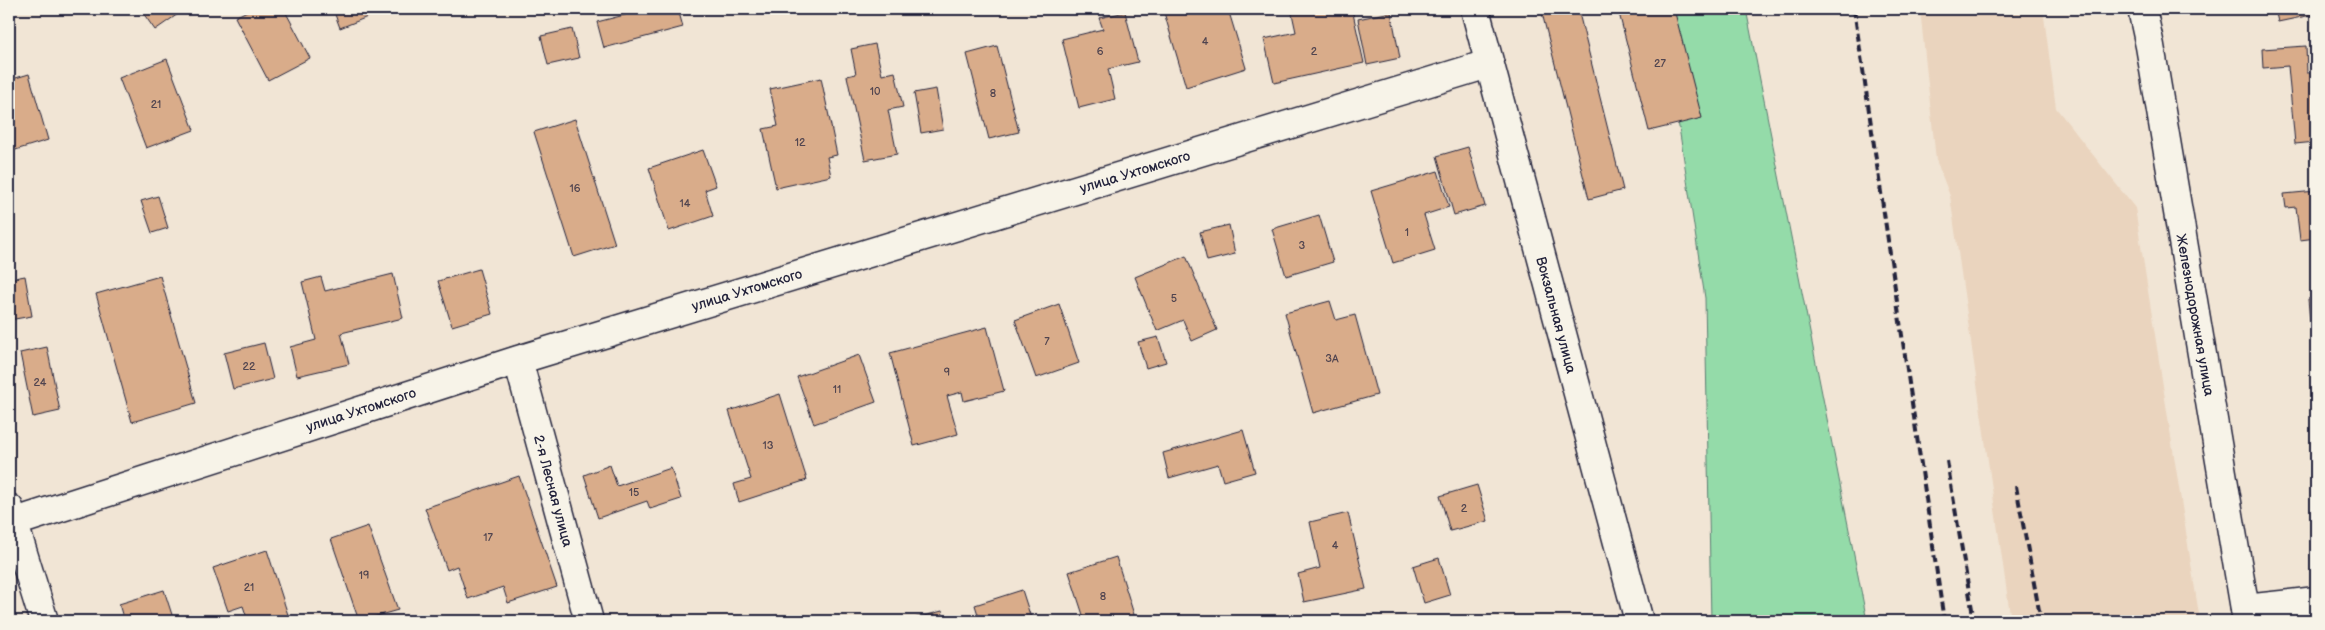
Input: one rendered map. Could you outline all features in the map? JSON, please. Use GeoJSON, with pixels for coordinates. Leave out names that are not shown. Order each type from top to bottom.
{"type":"FeatureCollection","features":[{"type":"Feature","properties":{"kind":"street","name":"Вокзальная улица"},"geometry":{"type":"LineString","coordinates":[[1474,9],[1639,621]]}},
{"type":"Feature","properties":{"kind":"street","name":"Железнодорожная улица"},"geometry":{"type":"LineString","coordinates":[[2142,9],[2150,46],[2246,615]]}},
{"type":"Feature","properties":{"kind":"street","name":"улица Ухтомского"},"geometry":{"type":"LineString","coordinates":[[10,518],[518,360],[1488,64]]}},
{"type":"Feature","properties":{"kind":"street","name":"2-я Лесная улица"},"geometry":{"type":"LineString","coordinates":[[518,360],[589,621]]}},
{"type":"Feature","properties":{"kind":"street"},"geometry":{"type":"LineString","coordinates":[[10,518],[44,621]]}},
{"type":"Feature","properties":{"kind":"street"},"geometry":{"type":"LineString","coordinates":[[2246,615],[2316,601]]}},
{"type":"Feature","properties":{"kind":"shaded area"},"geometry":{"type":"Polygon","coordinates":[[[1920,9],[2043,9],[2056,108],[2135,208],[2200,621],[2011,621],[1950,196],[1936,160],[1920,9]]]}},
{"type":"Feature","properties":{"kind":"green space"},"geometry":{"type":"Polygon","coordinates":[[[1661,9],[1746,9],[1867,621],[1711,621],[1705,298],[1661,9]]]}},
{"type":"Feature","properties":{"kind":"building"},"geometry":{"type":"Polygon","coordinates":[[[142,9],[174,9],[178,14],[155,30],[142,9]]]}},
{"type":"Feature","properties":{"kind":"building"},"geometry":{"type":"Polygon","coordinates":[[[251,9],[284,9],[310,58],[268,80],[235,17],[251,9]]]}},
{"type":"Feature","properties":{"kind":"building"},"geometry":{"type":"Polygon","coordinates":[[[333,9],[379,9],[380,12],[340,28],[333,9]]]}},
{"type":"Feature","properties":{"kind":"building"},"geometry":{"type":"Polygon","coordinates":[[[648,9],[678,9],[683,27],[604,48],[597,22],[648,9]]]}},
{"type":"Feature","properties":{"kind":"building"},"geometry":{"type":"Polygon","coordinates":[[[1163,9],[1198,9],[1199,13],[1213,9],[1228,9],[1246,68],[1186,87],[1163,9]]]}},
{"type":"Feature","properties":{"kind":"building"},"geometry":{"type":"Polygon","coordinates":[[[1291,9],[1352,9],[1364,63],[1274,83],[1264,39],[1296,32],[1291,9]]]}},
{"type":"Feature","properties":{"kind":"building"},"geometry":{"type":"Polygon","coordinates":[[[1541,9],[1578,9],[1623,190],[1589,199],[1541,9]]]}},
{"type":"Feature","properties":{"kind":"building"},"geometry":{"type":"Polygon","coordinates":[[[1618,9],[1674,9],[1702,118],[1649,131],[1618,9]]]}},
{"type":"Feature","properties":{"kind":"building"},"geometry":{"type":"Polygon","coordinates":[[[2275,9],[2316,9],[2316,14],[2278,22],[2275,9]]]}},
{"type":"Feature","properties":{"kind":"building"},"geometry":{"type":"Polygon","coordinates":[[[1125,12],[1138,62],[1108,69],[1115,99],[1079,108],[1062,39],[1103,29],[1099,18],[1125,12]]]}},
{"type":"Feature","properties":{"kind":"building"},"geometry":{"type":"Polygon","coordinates":[[[1391,12],[1400,58],[1367,65],[1358,19],[1391,12]]]}},
{"type":"Feature","properties":{"kind":"building"},"geometry":{"type":"Polygon","coordinates":[[[572,29],[579,58],[548,65],[541,36],[572,29]]]}},
{"type":"Feature","properties":{"kind":"building"},"geometry":{"type":"Polygon","coordinates":[[[875,44],[882,75],[895,72],[903,107],[888,110],[897,154],[865,160],[847,76],[856,74],[851,49],[875,44]]]}},
{"type":"Feature","properties":{"kind":"building"},"geometry":{"type":"Polygon","coordinates":[[[997,46],[1019,132],[989,139],[967,54],[997,46]]]}},
{"type":"Feature","properties":{"kind":"building"},"geometry":{"type":"Polygon","coordinates":[[[2306,46],[2307,73],[2316,72],[2316,142],[2295,144],[2288,66],[2263,68],[2262,49],[2306,46]]]}},
{"type":"Feature","properties":{"kind":"building"},"geometry":{"type":"Polygon","coordinates":[[[167,59],[194,130],[146,148],[119,78],[167,59]]]}},
{"type":"Feature","properties":{"kind":"building"},"geometry":{"type":"Polygon","coordinates":[[[29,74],[48,140],[9,152],[9,80],[29,74]]]}},
{"type":"Feature","properties":{"kind":"building"},"geometry":{"type":"Polygon","coordinates":[[[821,78],[837,155],[827,157],[831,176],[776,188],[763,129],[778,126],[770,89],[821,78]]]}},
{"type":"Feature","properties":{"kind":"building"},"geometry":{"type":"Polygon","coordinates":[[[936,89],[943,129],[921,133],[914,93],[936,89]]]}},
{"type":"Feature","properties":{"kind":"building"},"geometry":{"type":"Polygon","coordinates":[[[575,119],[615,244],[574,257],[534,132],[575,119]]]}},
{"type":"Feature","properties":{"kind":"building"},"geometry":{"type":"Polygon","coordinates":[[[1468,147],[1485,206],[1454,215],[1437,156],[1468,147]]]}},
{"type":"Feature","properties":{"kind":"building"},"geometry":{"type":"Polygon","coordinates":[[[703,150],[716,186],[705,190],[713,216],[669,231],[649,168],[703,150]]]}},
{"type":"Feature","properties":{"kind":"building"},"geometry":{"type":"Polygon","coordinates":[[[1438,171],[1449,207],[1424,215],[1435,250],[1393,263],[1371,191],[1438,171]]]}},
{"type":"Feature","properties":{"kind":"building"},"geometry":{"type":"Polygon","coordinates":[[[2316,191],[2316,238],[2300,240],[2296,207],[2286,208],[2284,194],[2316,191]]]}},
{"type":"Feature","properties":{"kind":"building"},"geometry":{"type":"Polygon","coordinates":[[[158,196],[168,228],[152,233],[141,201],[158,196]]]}},
{"type":"Feature","properties":{"kind":"building"},"geometry":{"type":"Polygon","coordinates":[[[1319,215],[1333,262],[1286,276],[1272,229],[1319,215]]]}},
{"type":"Feature","properties":{"kind":"building"},"geometry":{"type":"Polygon","coordinates":[[[1229,225],[1235,254],[1207,261],[1200,232],[1229,225]]]}},
{"type":"Feature","properties":{"kind":"building"},"geometry":{"type":"Polygon","coordinates":[[[1186,256],[1217,330],[1192,341],[1183,320],[1157,331],[1135,277],[1186,256]]]}},
{"type":"Feature","properties":{"kind":"building"},"geometry":{"type":"Polygon","coordinates":[[[479,269],[492,314],[452,326],[438,281],[479,269]]]}},
{"type":"Feature","properties":{"kind":"building"},"geometry":{"type":"Polygon","coordinates":[[[393,274],[403,318],[341,333],[349,364],[297,376],[290,347],[316,340],[302,282],[321,277],[325,291],[393,274]]]}},
{"type":"Feature","properties":{"kind":"building"},"geometry":{"type":"Polygon","coordinates":[[[25,276],[32,316],[9,320],[9,279],[25,276]]]}},
{"type":"Feature","properties":{"kind":"building"},"geometry":{"type":"Polygon","coordinates":[[[160,276],[196,403],[132,422],[96,294],[160,276]]]}},
{"type":"Feature","properties":{"kind":"building"},"geometry":{"type":"Polygon","coordinates":[[[2316,298],[2316,368],[2314,368],[2308,299],[2316,298]]]}},
{"type":"Feature","properties":{"kind":"building"},"geometry":{"type":"Polygon","coordinates":[[[1330,301],[1336,320],[1355,315],[1377,395],[1313,413],[1285,313],[1330,301]]]}},
{"type":"Feature","properties":{"kind":"building"},"geometry":{"type":"Polygon","coordinates":[[[1059,304],[1079,363],[1036,378],[1015,320],[1059,304]]]}},
{"type":"Feature","properties":{"kind":"building"},"geometry":{"type":"Polygon","coordinates":[[[987,327],[1004,391],[964,401],[962,392],[947,396],[958,434],[914,446],[890,353],[987,327]]]}},
{"type":"Feature","properties":{"kind":"building"},"geometry":{"type":"Polygon","coordinates":[[[1158,337],[1166,362],[1146,368],[1138,342],[1158,337]]]}},
{"type":"Feature","properties":{"kind":"building"},"geometry":{"type":"Polygon","coordinates":[[[264,343],[273,379],[233,389],[224,353],[264,343]]]}},
{"type":"Feature","properties":{"kind":"building"},"geometry":{"type":"Polygon","coordinates":[[[47,347],[60,411],[33,417],[20,353],[47,347]]]}},
{"type":"Feature","properties":{"kind":"building"},"geometry":{"type":"Polygon","coordinates":[[[859,355],[876,402],[814,424],[797,377],[859,355]]]}},
{"type":"Feature","properties":{"kind":"building"},"geometry":{"type":"Polygon","coordinates":[[[780,394],[807,480],[739,502],[734,484],[751,479],[729,411],[780,394]]]}},
{"type":"Feature","properties":{"kind":"building"},"geometry":{"type":"Polygon","coordinates":[[[1243,430],[1255,472],[1223,481],[1218,464],[1169,478],[1163,453],[1243,430]]]}},
{"type":"Feature","properties":{"kind":"building"},"geometry":{"type":"Polygon","coordinates":[[[610,465],[617,486],[671,468],[681,499],[650,509],[647,501],[598,518],[584,475],[610,465]]]}},
{"type":"Feature","properties":{"kind":"building"},"geometry":{"type":"Polygon","coordinates":[[[519,476],[557,587],[508,603],[503,587],[468,599],[457,566],[447,570],[425,508],[519,476]]]}},
{"type":"Feature","properties":{"kind":"building"},"geometry":{"type":"Polygon","coordinates":[[[1477,485],[1488,521],[1450,531],[1440,496],[1477,485]]]}},
{"type":"Feature","properties":{"kind":"building"},"geometry":{"type":"Polygon","coordinates":[[[1348,513],[1366,589],[1304,602],[1298,574],[1320,568],[1310,522],[1348,513]]]}},
{"type":"Feature","properties":{"kind":"building"},"geometry":{"type":"Polygon","coordinates":[[[368,526],[398,610],[359,621],[331,539],[368,526]]]}},
{"type":"Feature","properties":{"kind":"building"},"geometry":{"type":"Polygon","coordinates":[[[267,550],[290,621],[248,621],[243,606],[228,611],[213,568],[267,550]]]}},
{"type":"Feature","properties":{"kind":"building"},"geometry":{"type":"Polygon","coordinates":[[[1116,557],[1136,621],[1085,621],[1069,572],[1116,557]]]}},
{"type":"Feature","properties":{"kind":"building"},"geometry":{"type":"Polygon","coordinates":[[[1439,558],[1450,595],[1424,603],[1413,566],[1439,558]]]}},
{"type":"Feature","properties":{"kind":"building"},"geometry":{"type":"Polygon","coordinates":[[[164,590],[174,621],[124,621],[119,604],[164,590]]]}},
{"type":"Feature","properties":{"kind":"building"},"geometry":{"type":"Polygon","coordinates":[[[1022,590],[1032,621],[980,621],[975,605],[1022,590]]]}},
{"type":"Feature","properties":{"kind":"building"},"geometry":{"type":"Polygon","coordinates":[[[942,611],[945,621],[906,621],[942,611]]]}},
{"type":"Feature","properties":{"kind":"railway"},"geometry":{"type":"LineString","coordinates":[[1854,9],[1944,621]]}},
{"type":"Feature","properties":{"kind":"railway"},"geometry":{"type":"LineString","coordinates":[[1947,461],[1974,621]]}},
{"type":"Feature","properties":{"kind":"railway"},"geometry":{"type":"LineString","coordinates":[[2016,486],[2041,621]]}}]}
